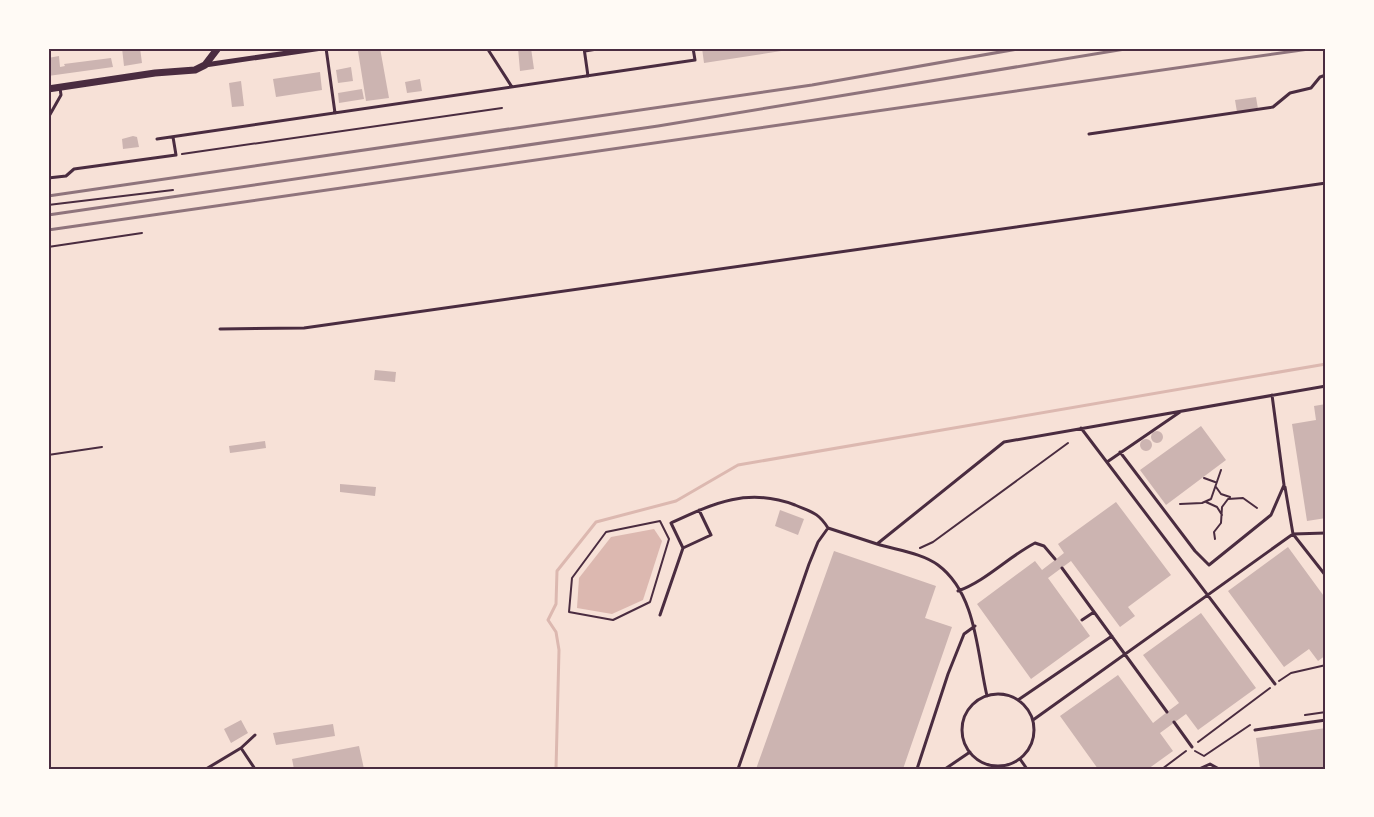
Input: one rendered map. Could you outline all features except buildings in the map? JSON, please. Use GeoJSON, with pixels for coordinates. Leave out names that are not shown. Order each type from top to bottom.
{"type":"FeatureCollection","features":[{"type":"Feature","properties":{"kind":"street"},"geometry":{"type":"LineString","coordinates":[[205,65],[218,48]]}},
{"type":"Feature","properties":{"kind":"street"},"geometry":{"type":"LineString","coordinates":[[48,89],[155,73],[195,70],[205,65],[324,48]]}},
{"type":"Feature","properties":{"kind":"lane"},"geometry":{"type":"LineString","coordinates":[[324,48],[335,113]]}},
{"type":"Feature","properties":{"kind":"lane"},"geometry":{"type":"LineString","coordinates":[[487,48],[512,87]]}},
{"type":"Feature","properties":{"kind":"lane"},"geometry":{"type":"LineString","coordinates":[[588,76],[584,49],[603,48]]}},
{"type":"Feature","properties":{"kind":"lane"},"geometry":{"type":"LineString","coordinates":[[157,139],[695,60],[693,48]]}},
{"type":"Feature","properties":{"kind":"lane"},"geometry":{"type":"LineString","coordinates":[[1089,134],[1274,107],[1290,93],[1311,88],[1320,77],[1326,75]]}},
{"type":"Feature","properties":{"kind":"lane"},"geometry":{"type":"LineString","coordinates":[[48,118],[54,112],[61,95],[60,88]]}},
{"type":"Feature","properties":{"kind":"lane"},"geometry":{"type":"LineString","coordinates":[[48,178],[66,176],[74,169],[176,155],[173,137]]}},
{"type":"Feature","properties":{"kind":"lane"},"geometry":{"type":"LineString","coordinates":[[220,329],[304,328],[1326,183]]}},
{"type":"Feature","properties":{"kind":"lane"},"geometry":{"type":"LineString","coordinates":[[877,544],[996,447],[1014,440],[1326,386]]}},
{"type":"Feature","properties":{"kind":"lane"},"geometry":{"type":"LineString","coordinates":[[1272,395],[1293,534],[1326,576]]}},
{"type":"Feature","properties":{"kind":"lane"},"geometry":{"type":"LineString","coordinates":[[1107,462],[1182,411]]}},
{"type":"Feature","properties":{"kind":"lane"},"geometry":{"type":"LineString","coordinates":[[1081,428],[1275,684]]}},
{"type":"Feature","properties":{"kind":"lane"},"geometry":{"type":"LineString","coordinates":[[1119,452],[1195,551],[1209,565],[1270,515],[1284,485]]}},
{"type":"Feature","properties":{"kind":"lane"},"geometry":{"type":"LineString","coordinates":[[683,548],[671,524],[699,510],[737,498],[756,495],[774,497],[820,516],[828,528],[937,564],[958,591],[975,626],[987,696]]}},
{"type":"Feature","properties":{"kind":"lane"},"geometry":{"type":"LineString","coordinates":[[660,615],[683,548],[711,534],[699,510]]}},
{"type":"Feature","properties":{"kind":"lane"},"geometry":{"type":"LineString","coordinates":[[738,769],[809,564],[818,542],[828,528]]}},
{"type":"Feature","properties":{"kind":"lane"},"geometry":{"type":"LineString","coordinates":[[1033,720],[1293,534],[1326,533]]}},
{"type":"Feature","properties":{"kind":"lane"},"geometry":{"type":"LineString","coordinates":[[958,591],[972,586],[1014,554],[1035,543],[1044,546],[1056,559]]}},
{"type":"Feature","properties":{"kind":"lane"},"geometry":{"type":"LineString","coordinates":[[1062,568],[1167,712]]}},
{"type":"Feature","properties":{"kind":"lane"},"geometry":{"type":"LineString","coordinates":[[1082,620],[1094,612]]}},
{"type":"Feature","properties":{"kind":"lane"},"geometry":{"type":"LineString","coordinates":[[916,769],[964,634],[975,626]]}},
{"type":"Feature","properties":{"kind":"lane"},"geometry":{"type":"LineString","coordinates":[[1018,700],[1112,636]]}},
{"type":"Feature","properties":{"kind":"lane"},"geometry":{"type":"LineString","coordinates":[[1002,695],[1018,700],[1028,709],[1033,720],[1031,746],[1020,759],[1002,766],[982,763],[970,752],[964,740],[964,720],[974,704],[987,696],[1002,695]]}},
{"type":"Feature","properties":{"kind":"lane"},"geometry":{"type":"LineString","coordinates":[[1255,730],[1326,720]]}},
{"type":"Feature","properties":{"kind":"lane"},"geometry":{"type":"LineString","coordinates":[[1174,722],[1192,747]]}},
{"type":"Feature","properties":{"kind":"lane"},"geometry":{"type":"LineString","coordinates":[[206,769],[241,748],[255,735]]}},
{"type":"Feature","properties":{"kind":"lane"},"geometry":{"type":"LineString","coordinates":[[241,748],[255,769]]}},
{"type":"Feature","properties":{"kind":"lane"},"geometry":{"type":"LineString","coordinates":[[945,769],[970,752]]}},
{"type":"Feature","properties":{"kind":"lane"},"geometry":{"type":"LineString","coordinates":[[1020,759],[1027,769]]}},
{"type":"Feature","properties":{"kind":"lane"},"geometry":{"type":"LineString","coordinates":[[1199,769],[1210,764],[1219,769]]}},
{"type":"Feature","properties":{"kind":"path"},"geometry":{"type":"LineString","coordinates":[[176,155],[502,108]]}},
{"type":"Feature","properties":{"kind":"path"},"geometry":{"type":"LineString","coordinates":[[48,205],[173,190]]}},
{"type":"Feature","properties":{"kind":"path"},"geometry":{"type":"LineString","coordinates":[[48,247],[142,234]]}},
{"type":"Feature","properties":{"kind":"path"},"geometry":{"type":"LineString","coordinates":[[909,554],[933,542],[1068,443]]}},
{"type":"Feature","properties":{"kind":"path"},"geometry":{"type":"LineString","coordinates":[[48,455],[102,447]]}},
{"type":"Feature","properties":{"kind":"path"},"geometry":{"type":"LineString","coordinates":[[1206,502],[1214,495],[1215,482],[1221,470]]}},
{"type":"Feature","properties":{"kind":"path"},"geometry":{"type":"LineString","coordinates":[[1204,478],[1215,482]]}},
{"type":"Feature","properties":{"kind":"path"},"geometry":{"type":"LineString","coordinates":[[1216,487],[1224,496],[1243,498],[1257,508]]}},
{"type":"Feature","properties":{"kind":"path"},"geometry":{"type":"LineString","coordinates":[[1215,538],[1214,532],[1221,524],[1222,507],[1233,497]]}},
{"type":"Feature","properties":{"kind":"path"},"geometry":{"type":"LineString","coordinates":[[1179,504],[1206,502],[1217,507],[1222,517]]}},
{"type":"Feature","properties":{"kind":"path"},"geometry":{"type":"LineString","coordinates":[[660,520],[669,540],[650,603],[613,620],[569,612],[572,578],[606,532],[660,520]]}},
{"type":"Feature","properties":{"kind":"path"},"geometry":{"type":"LineString","coordinates":[[1162,769],[1291,673],[1326,664]]}},
{"type":"Feature","properties":{"kind":"shaded area"},"geometry":{"type":"Polygon","coordinates":[[[654,529],[662,541],[643,600],[612,614],[577,608],[579,578],[611,537],[654,529]]]}},
{"type":"Feature","properties":{"kind":"waterway"},"geometry":{"type":"LineString","coordinates":[[556,769],[559,650],[556,632],[548,620],[556,604],[557,571],[596,522],[676,501],[738,465],[1326,364]]}},
{"type":"Feature","properties":{"kind":"railway"},"geometry":{"type":"LineString","coordinates":[[48,196],[812,85],[1023,48]]}},
{"type":"Feature","properties":{"kind":"railway"},"geometry":{"type":"LineString","coordinates":[[48,215],[658,126],[1131,48]]}},
{"type":"Feature","properties":{"kind":"railway"},"geometry":{"type":"LineString","coordinates":[[48,230],[1316,48]]}}]}
